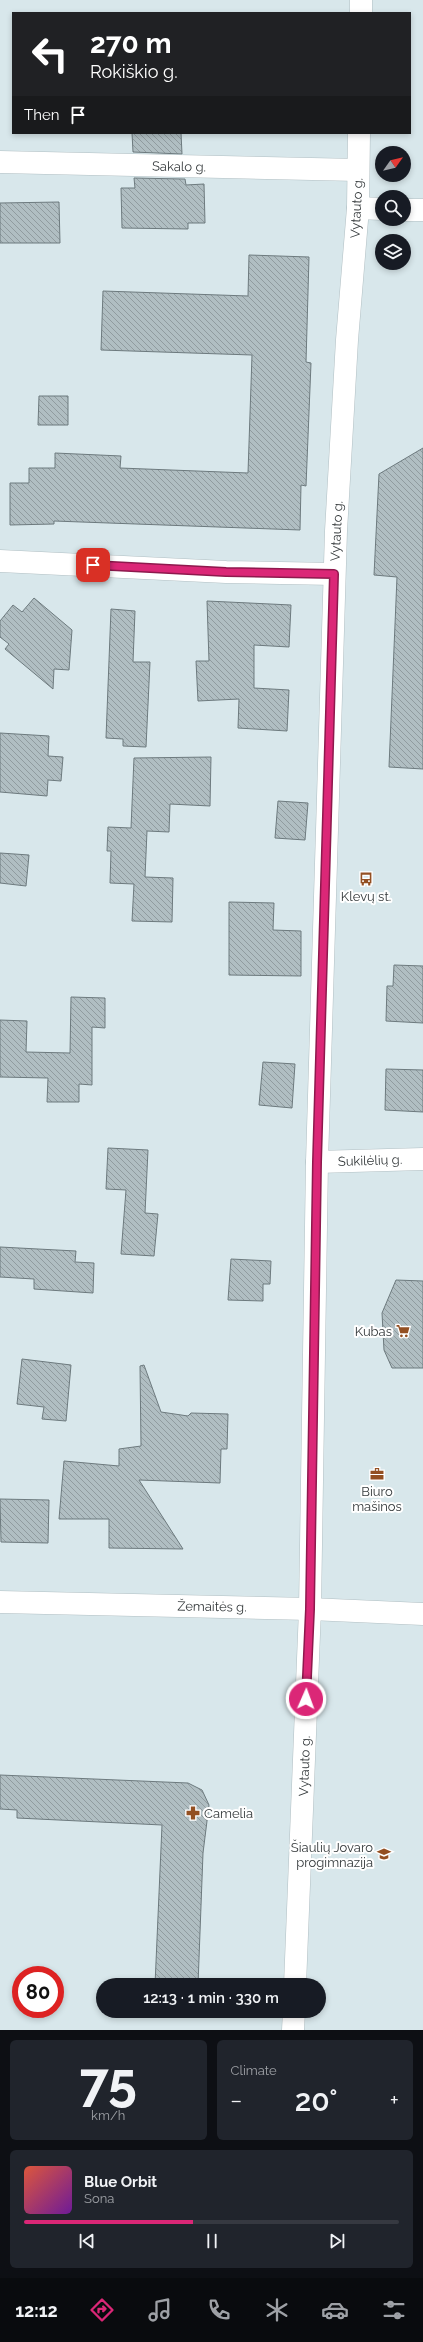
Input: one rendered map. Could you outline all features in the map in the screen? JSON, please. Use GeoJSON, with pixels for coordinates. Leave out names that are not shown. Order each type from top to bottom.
{"type":"FeatureCollection","features":[{"type":"Feature","properties":{"kind":"main road"},"geometry":{"type":"LineString","coordinates":[[361,0],[361,12]]}},
{"type":"Feature","properties":{"kind":"main road","name":"Vytauto g."},"geometry":{"type":"LineString","coordinates":[[295,1978],[310,1609],[317,1162],[334,574],[347,340],[358,208],[358,134]]}},
{"type":"Feature","properties":{"kind":"main road","name":"Sakalo g."},"geometry":{"type":"LineString","coordinates":[[0,162],[358,170]]}},
{"type":"Feature","properties":{"kind":"main road"},"geometry":{"type":"LineString","coordinates":[[358,208],[375,209]]}},
{"type":"Feature","properties":{"kind":"main road"},"geometry":{"type":"LineString","coordinates":[[411,210],[423,210]]}},
{"type":"Feature","properties":{"kind":"main road"},"geometry":{"type":"LineString","coordinates":[[0,561],[226,572],[334,574]]}},
{"type":"Feature","properties":{"kind":"main road","name":"Sukilėlių g."},"geometry":{"type":"LineString","coordinates":[[317,1162],[423,1159]]}},
{"type":"Feature","properties":{"kind":"main road","name":"Žemaitės g."},"geometry":{"type":"LineString","coordinates":[[0,1602],[310,1609],[423,1614]]}},
{"type":"Feature","properties":{"kind":"main road"},"geometry":{"type":"LineString","coordinates":[[293,2030],[294,2018]]}},
{"type":"Feature","properties":{"kind":"building"},"geometry":{"type":"Polygon","coordinates":[[[132,134],[181,134],[182,154],[133,152],[132,134]]]}},
{"type":"Feature","properties":{"kind":"building"},"geometry":{"type":"Polygon","coordinates":[[[134,178],[185,179],[186,185],[204,184],[205,223],[188,223],[188,229],[122,228],[121,188],[135,188],[134,178]]]}},
{"type":"Feature","properties":{"kind":"building"},"geometry":{"type":"Polygon","coordinates":[[[59,202],[60,243],[0,243],[0,203],[59,202]]]}},
{"type":"Feature","properties":{"kind":"building"},"geometry":{"type":"Polygon","coordinates":[[[249,255],[309,257],[306,362],[311,363],[306,486],[301,485],[300,530],[54,521],[54,524],[10,525],[10,483],[29,483],[29,468],[55,468],[55,453],[121,456],[120,468],[248,473],[252,355],[101,350],[103,291],[248,296],[249,255]]]}},
{"type":"Feature","properties":{"kind":"building"},"geometry":{"type":"Polygon","coordinates":[[[39,396],[68,396],[68,425],[38,425],[39,396]]]}},
{"type":"Feature","properties":{"kind":"building"},"geometry":{"type":"Polygon","coordinates":[[[423,448],[423,769],[389,767],[397,577],[374,575],[379,474],[423,448]]]}},
{"type":"Feature","properties":{"kind":"building"},"geometry":{"type":"Polygon","coordinates":[[[34,598],[72,630],[69,670],[54,669],[53,689],[5,649],[9,644],[0,637],[0,621],[13,605],[22,612],[34,598]]]}},
{"type":"Feature","properties":{"kind":"building"},"geometry":{"type":"Polygon","coordinates":[[[207,601],[291,605],[289,647],[254,645],[254,688],[289,690],[287,731],[238,728],[239,699],[198,701],[196,661],[209,661],[207,601]]]}},
{"type":"Feature","properties":{"kind":"building"},"geometry":{"type":"Polygon","coordinates":[[[111,609],[135,611],[133,662],[150,662],[146,747],[123,746],[123,739],[106,738],[111,609]]]}},
{"type":"Feature","properties":{"kind":"building"},"geometry":{"type":"Polygon","coordinates":[[[0,733],[49,736],[48,756],[63,757],[61,781],[48,780],[47,796],[0,792],[0,733]]]}},
{"type":"Feature","properties":{"kind":"building"},"geometry":{"type":"Polygon","coordinates":[[[211,757],[210,806],[170,804],[169,832],[147,831],[145,877],[173,878],[172,922],[132,921],[134,884],[110,883],[111,851],[107,851],[108,827],[131,828],[134,758],[211,757]]]}},
{"type":"Feature","properties":{"kind":"building"},"geometry":{"type":"Polygon","coordinates":[[[278,801],[308,803],[305,840],[275,838],[278,801]]]}},
{"type":"Feature","properties":{"kind":"building"},"geometry":{"type":"Polygon","coordinates":[[[0,853],[29,855],[26,886],[0,883],[0,853]]]}},
{"type":"Feature","properties":{"kind":"building"},"geometry":{"type":"Polygon","coordinates":[[[229,902],[274,903],[273,930],[301,931],[301,976],[229,975],[229,902]]]}},
{"type":"Feature","properties":{"kind":"building"},"geometry":{"type":"Polygon","coordinates":[[[394,965],[423,966],[423,1023],[386,1021],[387,986],[393,986],[394,965]]]}},
{"type":"Feature","properties":{"kind":"building"},"geometry":{"type":"Polygon","coordinates":[[[71,997],[105,998],[105,1028],[92,1027],[92,1085],[79,1084],[79,1102],[47,1102],[48,1078],[0,1077],[0,1020],[27,1021],[26,1052],[70,1053],[71,997]]]}},
{"type":"Feature","properties":{"kind":"building"},"geometry":{"type":"Polygon","coordinates":[[[263,1062],[295,1064],[292,1108],[259,1105],[263,1062]]]}},
{"type":"Feature","properties":{"kind":"building"},"geometry":{"type":"Polygon","coordinates":[[[386,1069],[423,1070],[423,1112],[385,1110],[386,1069]]]}},
{"type":"Feature","properties":{"kind":"building"},"geometry":{"type":"Polygon","coordinates":[[[108,1148],[148,1150],[145,1213],[158,1214],[154,1256],[121,1254],[126,1190],[106,1189],[108,1148]]]}},
{"type":"Feature","properties":{"kind":"building"},"geometry":{"type":"Polygon","coordinates":[[[0,1247],[76,1251],[75,1262],[94,1263],[93,1293],[34,1289],[34,1279],[0,1277],[0,1247]]]}},
{"type":"Feature","properties":{"kind":"building"},"geometry":{"type":"Polygon","coordinates":[[[231,1259],[271,1261],[270,1284],[263,1284],[263,1301],[228,1300],[231,1259]]]}},
{"type":"Feature","properties":{"kind":"building","name":"Kubas"},"geometry":{"type":"Polygon","coordinates":[[[396,1280],[423,1281],[423,1368],[392,1368],[384,1350],[382,1313],[396,1280]]]}},
{"type":"Feature","properties":{"kind":"building"},"geometry":{"type":"Polygon","coordinates":[[[22,1359],[71,1365],[66,1421],[42,1419],[44,1407],[17,1404],[22,1359]]]}},
{"type":"Feature","properties":{"kind":"building"},"geometry":{"type":"Polygon","coordinates":[[[144,1365],[161,1412],[188,1416],[191,1413],[228,1414],[227,1449],[221,1449],[220,1483],[139,1480],[183,1549],[109,1548],[109,1519],[59,1519],[64,1461],[119,1466],[119,1449],[141,1446],[140,1366],[144,1365]]]}},
{"type":"Feature","properties":{"kind":"building"},"geometry":{"type":"Polygon","coordinates":[[[0,1499],[49,1500],[48,1543],[1,1542],[0,1499]]]}},
{"type":"Feature","properties":{"kind":"building"},"geometry":{"type":"Polygon","coordinates":[[[0,1775],[188,1783],[202,1790],[209,1805],[203,1853],[198,1978],[155,1978],[162,1825],[17,1818],[17,1810],[0,1809],[0,1775]]]}},
{"type":"Feature","properties":{"kind":"place","name":"Klevų st."},"geometry":{"type":"Point","coordinates":[366,879]}},
{"type":"Feature","properties":{"kind":"place","name":"Kubas"},"geometry":{"type":"Point","coordinates":[403,1331]}},
{"type":"Feature","properties":{"kind":"place","name":"Biuro mašinos"},"geometry":{"type":"Point","coordinates":[377,1474]}},
{"type":"Feature","properties":{"kind":"place","name":"Camelia"},"geometry":{"type":"Point","coordinates":[193,1813]}},
{"type":"Feature","properties":{"kind":"place","name":"Šiaulių Jovaro progimnazija"},"geometry":{"type":"Point","coordinates":[384,1854]}},
{"type":"Feature","properties":{"kind":"route"},"geometry":{"type":"LineString","coordinates":[[93,565],[226,572],[334,574],[317,1162],[310,1609],[306,1699]]}}]}
